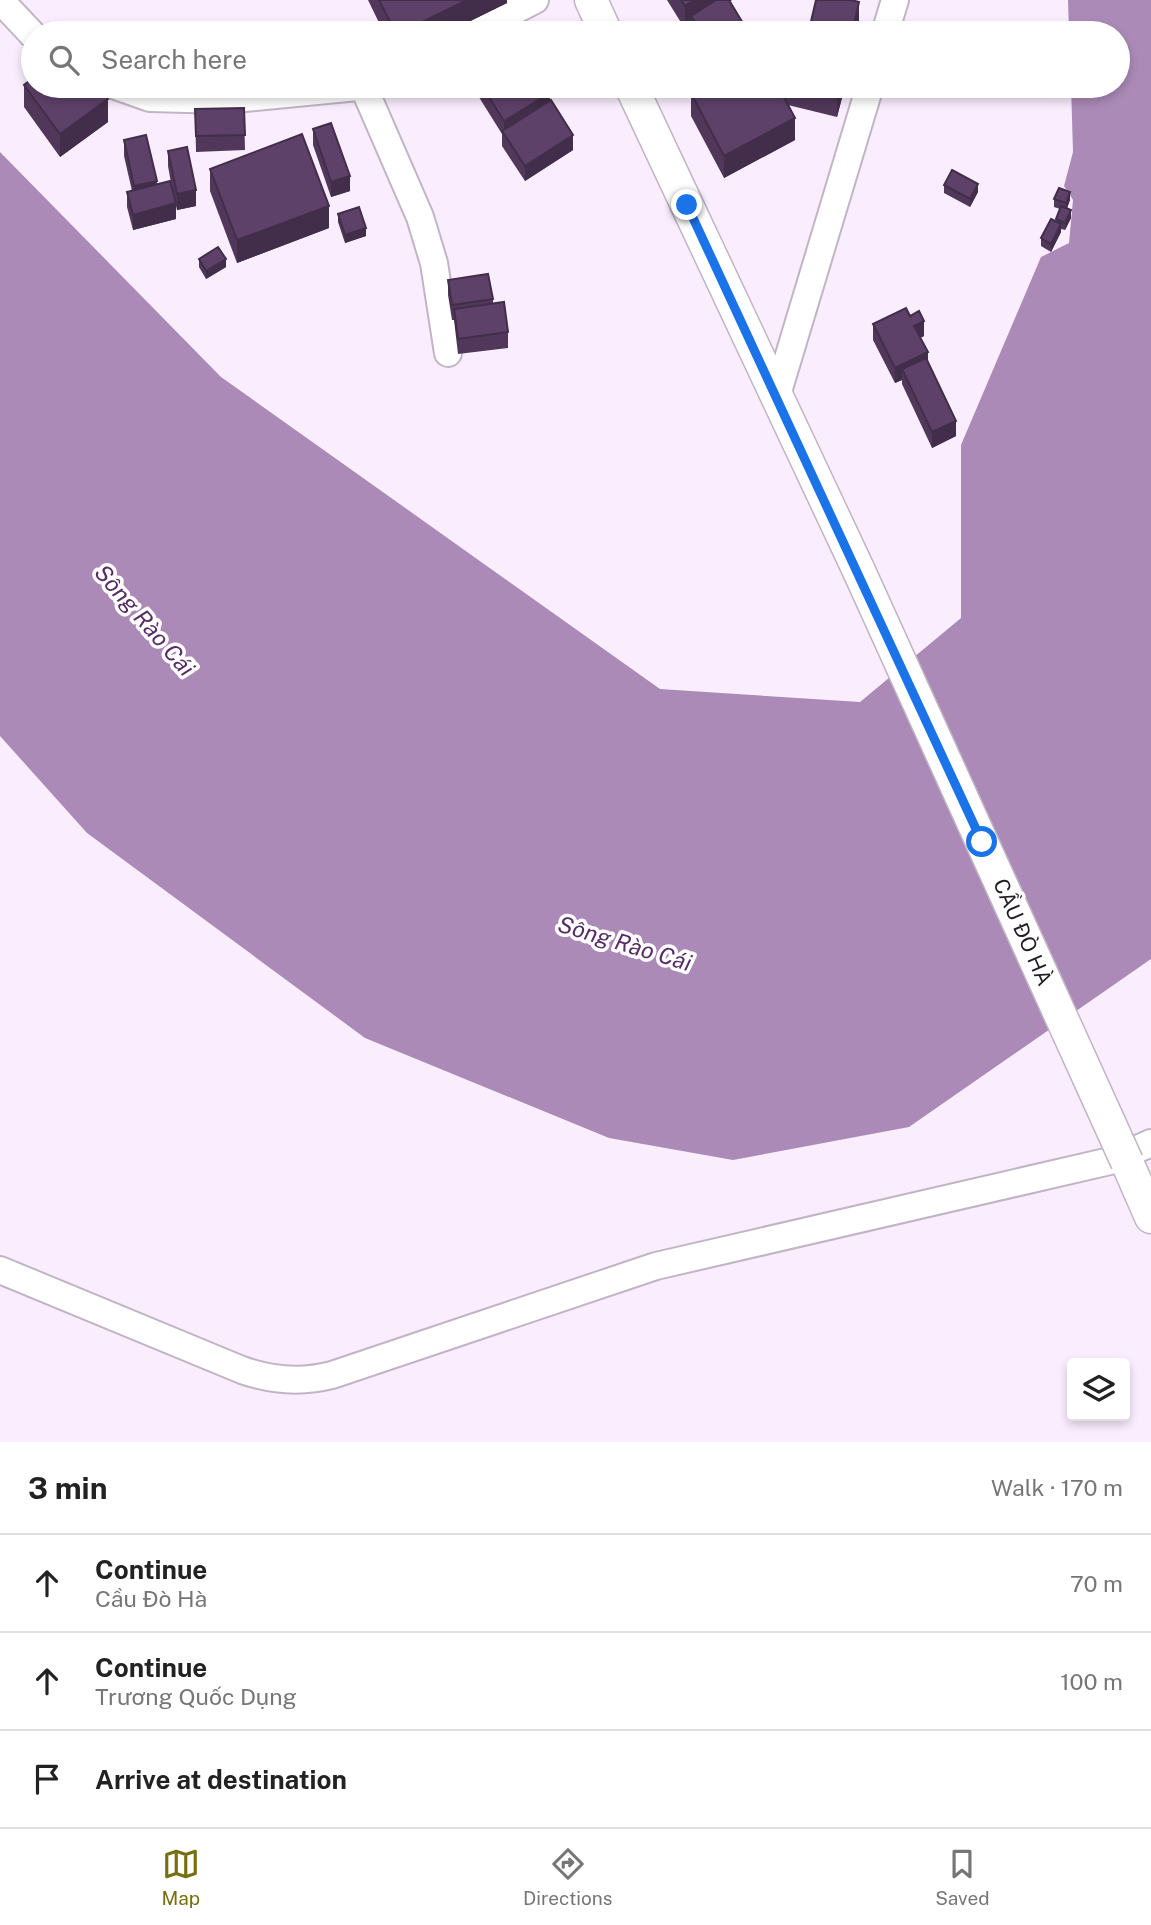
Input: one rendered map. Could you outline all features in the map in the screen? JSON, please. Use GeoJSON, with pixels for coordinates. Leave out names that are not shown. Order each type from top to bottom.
{"type":"FeatureCollection","features":[{"type":"Feature","properties":{"kind":"street"},"geometry":{"type":"LineString","coordinates":[[0,0],[21,22]]}},
{"type":"Feature","properties":{"kind":"street"},"geometry":{"type":"LineString","coordinates":[[494,21],[535,0]]}},
{"type":"Feature","properties":{"kind":"street"},"geometry":{"type":"LineString","coordinates":[[591,0],[601,21]]}},
{"type":"Feature","properties":{"kind":"street"},"geometry":{"type":"LineString","coordinates":[[889,21],[895,0]]}},
{"type":"Feature","properties":{"kind":"street"},"geometry":{"type":"LineString","coordinates":[[150,98],[247,98]]}},
{"type":"Feature","properties":{"kind":"street"},"geometry":{"type":"LineString","coordinates":[[371,98],[420,217],[434,262],[448,353]]}},
{"type":"Feature","properties":{"kind":"street","name":"CẦU ĐÒ HÀ"},"geometry":{"type":"LineString","coordinates":[[637,98],[859,572],[1139,1152],[1151,1217]]}},
{"type":"Feature","properties":{"kind":"street"},"geometry":{"type":"LineString","coordinates":[[777,395],[866,98]]}},
{"type":"Feature","properties":{"kind":"street"},"geometry":{"type":"LineString","coordinates":[[0,1270],[242,1370],[274,1379],[304,1381],[332,1375],[656,1266],[1139,1152]]}},
{"type":"Feature","properties":{"kind":"water","name":"Sông Rào Cái"},"geometry":{"type":"Polygon","coordinates":[[[1068,0],[1151,0],[1151,959],[909,1127],[733,1160],[609,1138],[365,1038],[87,833],[0,736],[0,152],[221,377],[660,689],[860,702],[961,618],[961,445],[1041,257],[1069,243],[1073,200],[1064,186],[1073,152],[1071,98],[1130,98],[1130,21],[1069,21],[1068,0]]]}},
{"type":"Feature","properties":{"kind":"building"},"geometry":{"type":"Polygon","coordinates":[[[379,0],[467,0],[424,21],[390,21],[379,0]]]}},
{"type":"Feature","properties":{"kind":"building"},"geometry":{"type":"Polygon","coordinates":[[[681,0],[694,0],[685,6],[681,0]]]}},
{"type":"Feature","properties":{"kind":"building"},"geometry":{"type":"Polygon","coordinates":[[[716,0],[729,0],[742,21],[694,21],[691,16],[716,0]]]}},
{"type":"Feature","properties":{"kind":"building"},"geometry":{"type":"Polygon","coordinates":[[[816,0],[859,2],[855,21],[811,21],[816,0]]]}},
{"type":"Feature","properties":{"kind":"building"},"geometry":{"type":"Polygon","coordinates":[[[34,98],[108,99],[60,134],[34,98]]]}},
{"type":"Feature","properties":{"kind":"building"},"geometry":{"type":"Polygon","coordinates":[[[490,98],[542,98],[504,121],[490,98]]]}},
{"type":"Feature","properties":{"kind":"building"},"geometry":{"type":"Polygon","coordinates":[[[694,98],[784,98],[795,118],[724,156],[694,98]]]}},
{"type":"Feature","properties":{"kind":"building"},"geometry":{"type":"Polygon","coordinates":[[[551,100],[573,135],[525,166],[502,131],[551,100]]]}},
{"type":"Feature","properties":{"kind":"building"},"geometry":{"type":"Polygon","coordinates":[[[244,108],[245,135],[196,136],[195,109],[244,108]]]}},
{"type":"Feature","properties":{"kind":"building"},"geometry":{"type":"Polygon","coordinates":[[[331,123],[350,176],[331,182],[313,129],[331,123]]]}},
{"type":"Feature","properties":{"kind":"building"},"geometry":{"type":"Polygon","coordinates":[[[302,134],[329,206],[237,240],[210,169],[302,134]]]}},
{"type":"Feature","properties":{"kind":"building"},"geometry":{"type":"Polygon","coordinates":[[[146,135],[157,181],[134,186],[124,140],[146,135]]]}},
{"type":"Feature","properties":{"kind":"building"},"geometry":{"type":"Polygon","coordinates":[[[187,147],[196,190],[177,194],[168,151],[187,147]]]}},
{"type":"Feature","properties":{"kind":"building"},"geometry":{"type":"Polygon","coordinates":[[[952,170],[978,184],[970,199],[944,185],[952,170]]]}},
{"type":"Feature","properties":{"kind":"building"},"geometry":{"type":"Polygon","coordinates":[[[170,181],[176,203],[133,215],[127,192],[170,181]]]}},
{"type":"Feature","properties":{"kind":"building"},"geometry":{"type":"Polygon","coordinates":[[[1059,188],[1070,192],[1066,203],[1054,199],[1059,188]]]}},
{"type":"Feature","properties":{"kind":"building"},"geometry":{"type":"Polygon","coordinates":[[[1061,206],[1071,210],[1065,223],[1056,219],[1061,206]]]}},
{"type":"Feature","properties":{"kind":"building"},"geometry":{"type":"Polygon","coordinates":[[[359,207],[366,228],[345,235],[338,214],[359,207]]]}},
{"type":"Feature","properties":{"kind":"building"},"geometry":{"type":"Polygon","coordinates":[[[1051,219],[1061,224],[1051,244],[1041,238],[1051,219]]]}},
{"type":"Feature","properties":{"kind":"building"},"geometry":{"type":"Polygon","coordinates":[[[218,247],[226,259],[206,271],[199,259],[218,247]]]}},
{"type":"Feature","properties":{"kind":"building"},"geometry":{"type":"Polygon","coordinates":[[[488,274],[493,299],[452,305],[448,280],[488,274]]]}},
{"type":"Feature","properties":{"kind":"building"},"geometry":{"type":"Polygon","coordinates":[[[504,302],[508,332],[458,339],[454,309],[504,302]]]}},
{"type":"Feature","properties":{"kind":"building"},"geometry":{"type":"Polygon","coordinates":[[[906,308],[910,316],[919,311],[924,321],[914,326],[928,352],[895,368],[873,324],[906,308]]]}},
{"type":"Feature","properties":{"kind":"building"},"geometry":{"type":"Polygon","coordinates":[[[926,358],[956,421],[932,432],[902,369],[926,358]]]}},
{"type":"Feature","properties":{"kind":"route"},"geometry":{"type":"LineString","coordinates":[[687,205],[848,546],[982,842]]}}]}
